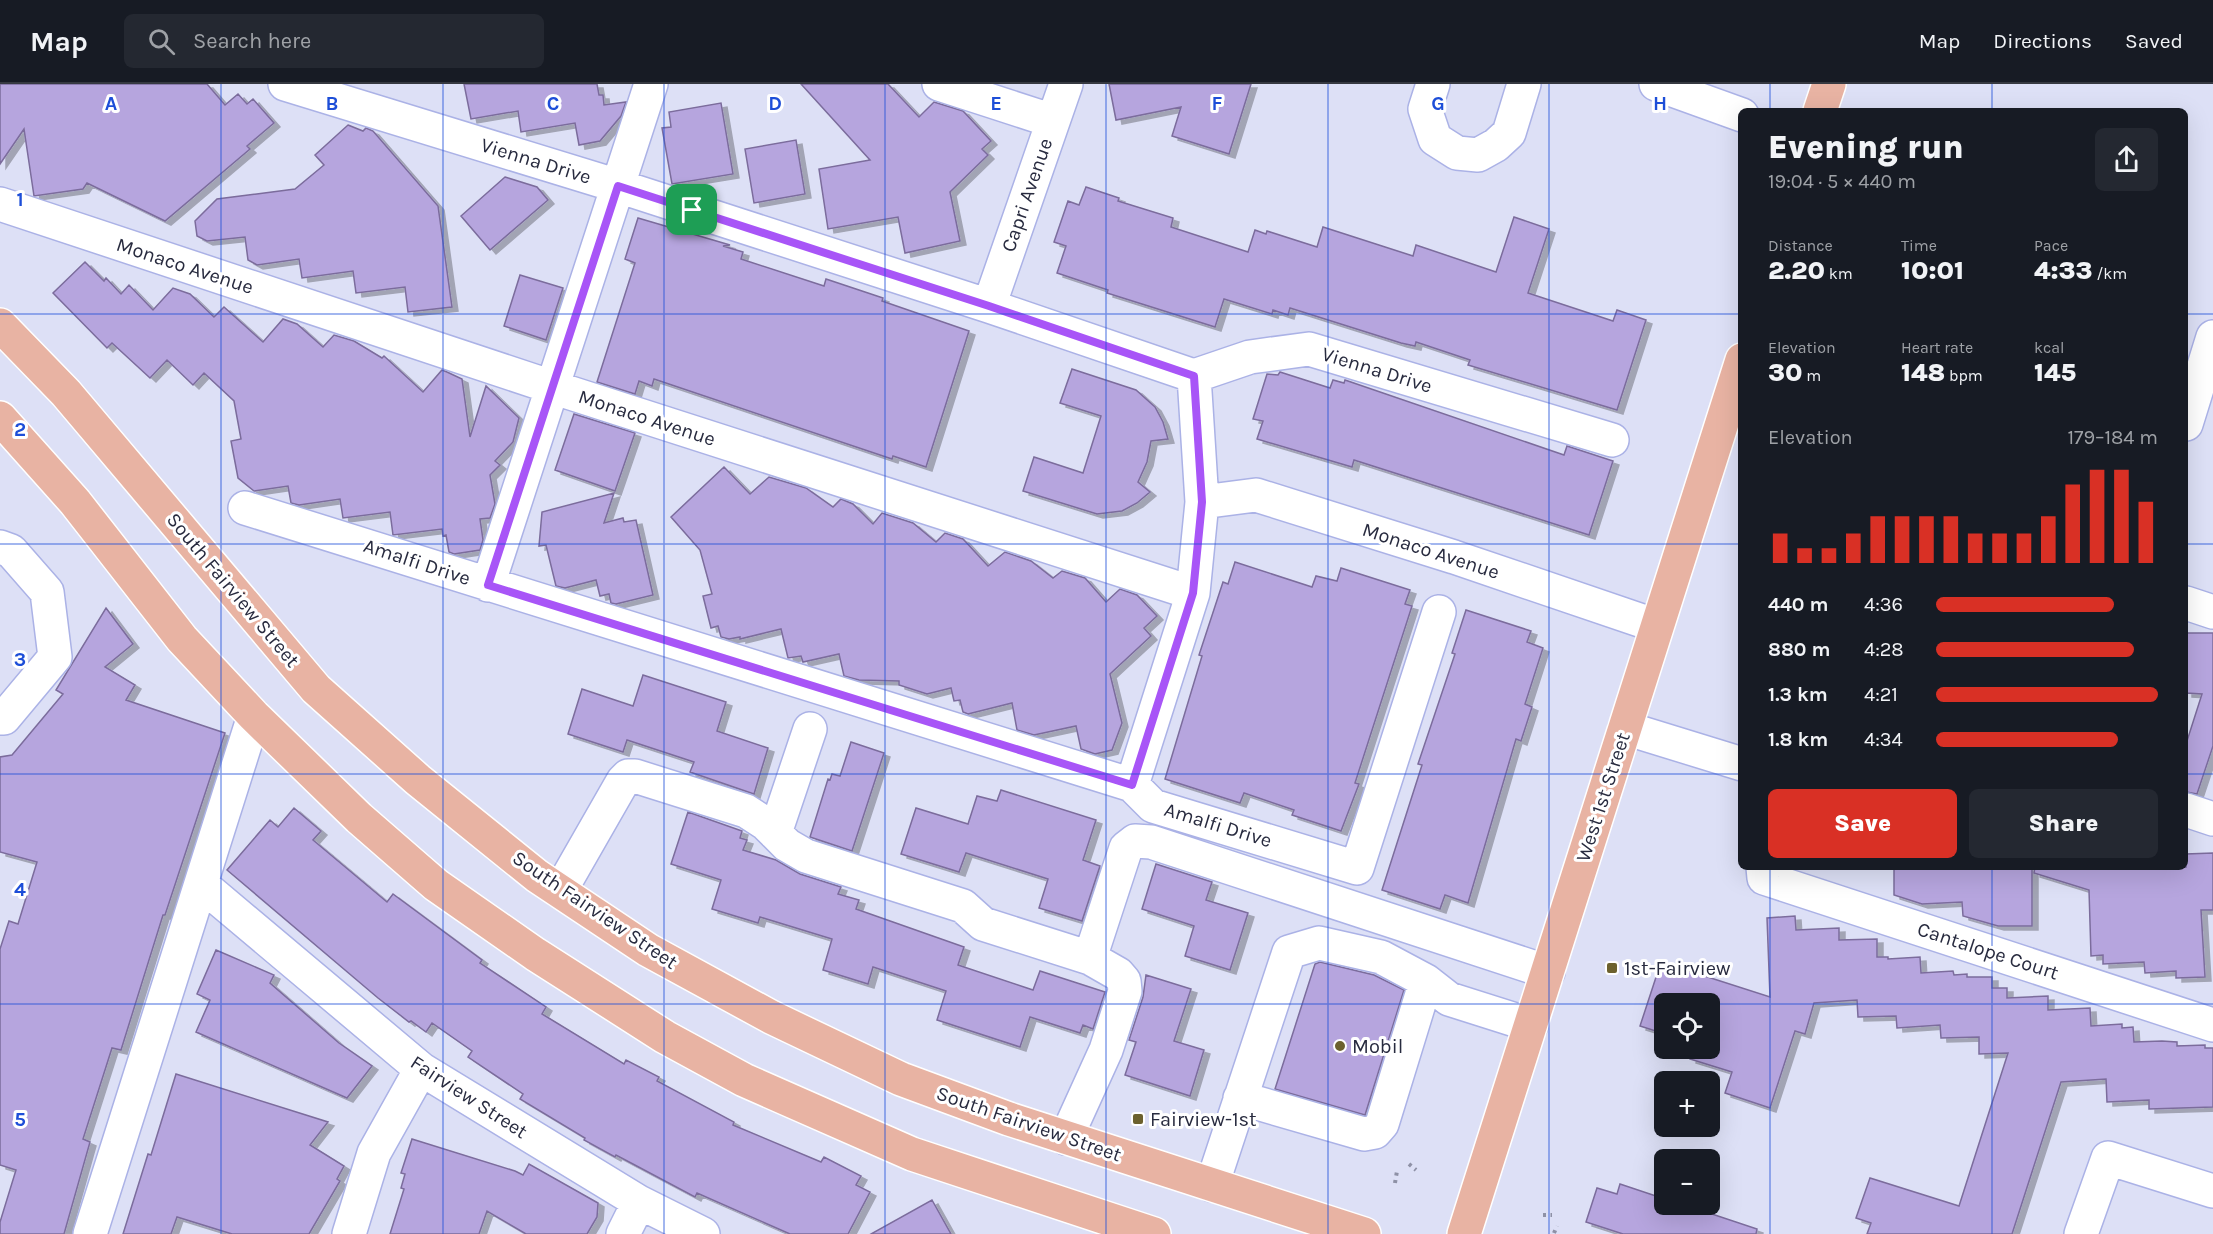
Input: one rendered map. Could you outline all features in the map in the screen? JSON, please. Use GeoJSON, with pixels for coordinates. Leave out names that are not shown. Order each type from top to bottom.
{"type":"FeatureCollection","features":[{"type":"Feature","properties":{"kind":"main road"},"geometry":{"type":"LineString","coordinates":[[1821,108],[1829,84]]}},
{"type":"Feature","properties":{"kind":"main road","name":"South Fairview Street"},"geometry":{"type":"LineString","coordinates":[[0,326],[66,393],[316,689],[418,780],[537,876],[648,950],[771,1017],[901,1079],[1066,1137],[1364,1234]]}},
{"type":"Feature","properties":{"kind":"main road","name":"West 1st Street"},"geometry":{"type":"LineString","coordinates":[[1464,1234],[1738,373]]}},
{"type":"Feature","properties":{"kind":"main road"},"geometry":{"type":"LineString","coordinates":[[0,418],[75,502],[182,639],[254,716],[359,818],[436,885],[535,954],[665,1037],[744,1080],[912,1154],[1092,1225],[1154,1234]]}},
{"type":"Feature","properties":{"kind":"street","name":"Vienna Drive"},"geometry":{"type":"LineString","coordinates":[[285,84],[618,186],[989,306],[1194,376],[1250,357],[1309,349],[1612,440]]}},
{"type":"Feature","properties":{"kind":"street"},"geometry":{"type":"LineString","coordinates":[[488,585],[651,84]]}},
{"type":"Feature","properties":{"kind":"street"},"geometry":{"type":"LineString","coordinates":[[939,84],[1053,121]]}},
{"type":"Feature","properties":{"kind":"street","name":"Capri Avenue"},"geometry":{"type":"LineString","coordinates":[[989,306],[1066,84]]}},
{"type":"Feature","properties":{"kind":"street"},"geometry":{"type":"LineString","coordinates":[[1433,84],[1425,109],[1436,139],[1457,153],[1478,155],[1496,145],[1509,133],[1524,84]]}},
{"type":"Feature","properties":{"kind":"street"},"geometry":{"type":"LineString","coordinates":[[1656,84],[1738,114]]}},
{"type":"Feature","properties":{"kind":"street","name":"Monaco Avenue"},"geometry":{"type":"LineString","coordinates":[[0,204],[552,387],[1193,593]]}},
{"type":"Feature","properties":{"kind":"street"},"geometry":{"type":"LineString","coordinates":[[2188,418],[2213,337]]}},
{"type":"Feature","properties":{"kind":"street"},"geometry":{"type":"LineString","coordinates":[[1132,785],[1193,593],[1202,502],[1194,376]]}},
{"type":"Feature","properties":{"kind":"street","name":"Monaco Avenue"},"geometry":{"type":"LineString","coordinates":[[1202,502],[1256,495],[1657,626]]}},
{"type":"Feature","properties":{"kind":"street","name":"Amalfi Drive"},"geometry":{"type":"LineString","coordinates":[[245,508],[1132,785],[1153,806],[1357,868],[1439,612]]}},
{"type":"Feature","properties":{"kind":"street"},"geometry":{"type":"LineString","coordinates":[[0,547],[11,551],[47,592],[55,657],[4,718],[0,718]]}},
{"type":"Feature","properties":{"kind":"street"},"geometry":{"type":"LineString","coordinates":[[2188,604],[2213,612]]}},
{"type":"Feature","properties":{"kind":"street"},"geometry":{"type":"LineString","coordinates":[[90,1234],[254,716]]}},
{"type":"Feature","properties":{"kind":"street"},"geometry":{"type":"LineString","coordinates":[[1625,728],[1738,763]]}},
{"type":"Feature","properties":{"kind":"street"},"geometry":{"type":"LineString","coordinates":[[775,833],[810,729]]}},
{"type":"Feature","properties":{"kind":"street"},"geometry":{"type":"LineString","coordinates":[[560,891],[623,781],[628,776],[635,776],[746,810],[766,824],[787,845],[806,856],[963,906],[983,924],[1090,958],[1124,981],[1125,991],[1106,1050],[1066,1137]]}},
{"type":"Feature","properties":{"kind":"street"},"geometry":{"type":"LineString","coordinates":[[2188,811],[2213,819]]}},
{"type":"Feature","properties":{"kind":"street"},"geometry":{"type":"LineString","coordinates":[[1090,958],[1126,848],[1135,841],[1151,842],[1548,972]]}},
{"type":"Feature","properties":{"kind":"street","name":"Cantalope Court"},"geometry":{"type":"LineString","coordinates":[[1763,872],[2213,1024]]}},
{"type":"Feature","properties":{"kind":"street","name":"Fairview Street"},"geometry":{"type":"LineString","coordinates":[[201,884],[421,1069],[639,1202],[702,1234]]}},
{"type":"Feature","properties":{"kind":"street"},"geometry":{"type":"LineString","coordinates":[[1212,1185],[1289,952],[1319,942],[1381,957],[1426,981],[1449,999],[1531,1025]]}},
{"type":"Feature","properties":{"kind":"street"},"geometry":{"type":"LineString","coordinates":[[1240,1098],[1364,1134],[1375,1132],[1382,1124],[1426,981]]}},
{"type":"Feature","properties":{"kind":"street"},"geometry":{"type":"LineString","coordinates":[[349,1234],[374,1153],[421,1069]]}},
{"type":"Feature","properties":{"kind":"street"},"geometry":{"type":"LineString","coordinates":[[2081,1234],[2108,1158],[2213,1191]]}},
{"type":"Feature","properties":{"kind":"street"},"geometry":{"type":"LineString","coordinates":[[623,1234],[639,1202]]}},
{"type":"Feature","properties":{"kind":"path"},"geometry":{"type":"LineString","coordinates":[[1409,1164],[1416,1170]]}},
{"type":"Feature","properties":{"kind":"path"},"geometry":{"type":"LineString","coordinates":[[1395,1183],[1397,1171]]}},
{"type":"Feature","properties":{"kind":"path"},"geometry":{"type":"LineString","coordinates":[[1544,1215],[1552,1215]]}},
{"type":"Feature","properties":{"kind":"path"},"geometry":{"type":"LineString","coordinates":[[1554,1233],[1557,1226]]}},
{"type":"Feature","properties":{"kind":"building"},"geometry":{"type":"Polygon","coordinates":[[[0,84],[207,84],[225,105],[238,94],[247,104],[253,99],[274,123],[247,146],[250,149],[165,221],[87,183],[83,189],[34,196],[24,129],[0,164],[0,84]]]}},
{"type":"Feature","properties":{"kind":"building"},"geometry":{"type":"Polygon","coordinates":[[[464,84],[597,84],[599,95],[603,95],[604,105],[626,102],[621,116],[600,141],[579,145],[575,123],[521,132],[518,111],[471,119],[464,84]]]}},
{"type":"Feature","properties":{"kind":"building"},"geometry":{"type":"Polygon","coordinates":[[[801,84],[888,84],[919,117],[934,102],[963,111],[991,141],[982,149],[988,155],[950,192],[960,241],[905,253],[898,217],[828,229],[819,169],[870,160],[801,84]]]}},
{"type":"Feature","properties":{"kind":"building"},"geometry":{"type":"Polygon","coordinates":[[[1109,84],[1251,84],[1229,154],[1172,136],[1181,107],[1116,120],[1109,84]]]}},
{"type":"Feature","properties":{"kind":"building"},"geometry":{"type":"Polygon","coordinates":[[[721,103],[733,174],[672,184],[662,128],[671,127],[669,112],[721,103]]]}},
{"type":"Feature","properties":{"kind":"building"},"geometry":{"type":"Polygon","coordinates":[[[348,125],[363,131],[366,128],[373,131],[438,206],[452,307],[408,312],[405,287],[356,293],[353,271],[302,278],[299,259],[257,265],[248,260],[245,237],[207,241],[197,236],[195,221],[217,199],[295,189],[324,165],[315,155],[348,125]]]}},
{"type":"Feature","properties":{"kind":"building"},"geometry":{"type":"Polygon","coordinates":[[[796,140],[805,194],[754,203],[745,149],[796,140]]]}},
{"type":"Feature","properties":{"kind":"building"},"geometry":{"type":"Polygon","coordinates":[[[505,177],[537,187],[548,200],[490,250],[461,216],[505,177]]]}},
{"type":"Feature","properties":{"kind":"building"},"geometry":{"type":"Polygon","coordinates":[[[1086,187],[1119,198],[1118,201],[1173,218],[1171,227],[1248,252],[1255,230],[1266,234],[1267,231],[1317,247],[1323,227],[1413,256],[1416,245],[1496,272],[1514,217],[1549,229],[1528,293],[1613,321],[1617,310],[1646,320],[1617,410],[1468,365],[1470,360],[1416,342],[1415,346],[1401,343],[1290,308],[1288,315],[1273,310],[1272,314],[1224,299],[1215,327],[1107,293],[1108,290],[1057,273],[1066,246],[1054,242],[1068,201],[1079,205],[1086,187]]]}},
{"type":"Feature","properties":{"kind":"building"},"geometry":{"type":"Polygon","coordinates":[[[638,218],[730,245],[723,246],[743,252],[741,259],[824,286],[826,279],[969,331],[926,467],[893,456],[892,459],[654,379],[652,386],[639,381],[635,394],[597,382],[635,263],[625,259],[638,218]]]}},
{"type":"Feature","properties":{"kind":"building"},"geometry":{"type":"Polygon","coordinates":[[[85,262],[104,281],[106,278],[121,294],[129,285],[153,310],[173,288],[190,294],[214,317],[224,307],[263,342],[283,319],[297,324],[323,347],[334,335],[354,341],[382,358],[384,356],[423,392],[442,370],[447,372],[462,379],[470,437],[486,386],[519,418],[513,442],[495,461],[500,465],[490,475],[495,504],[490,518],[480,519],[483,540],[480,550],[454,554],[449,552],[446,535],[443,536],[442,529],[393,535],[390,512],[343,518],[340,499],[299,505],[291,503],[288,486],[254,491],[238,478],[231,441],[241,439],[234,401],[204,373],[193,385],[167,360],[150,378],[112,343],[107,348],[53,293],[85,262]]]}},
{"type":"Feature","properties":{"kind":"building"},"geometry":{"type":"Polygon","coordinates":[[[520,275],[563,288],[546,340],[504,326],[520,275]]]}},
{"type":"Feature","properties":{"kind":"building"},"geometry":{"type":"Polygon","coordinates":[[[1072,369],[1136,390],[1155,407],[1163,422],[1168,439],[1151,441],[1147,462],[1138,482],[1150,492],[1137,503],[1122,511],[1097,514],[1023,491],[1034,457],[1083,473],[1101,416],[1060,403],[1072,369]]]}},
{"type":"Feature","properties":{"kind":"building"},"geometry":{"type":"Polygon","coordinates":[[[1280,372],[1330,388],[1333,380],[1344,383],[1345,380],[1564,455],[1567,446],[1613,461],[1589,535],[1354,460],[1352,467],[1257,439],[1263,421],[1253,419],[1267,374],[1278,375],[1280,372]]]}},
{"type":"Feature","properties":{"kind":"building"},"geometry":{"type":"Polygon","coordinates":[[[574,414],[635,433],[615,491],[555,470],[574,414]]]}},
{"type":"Feature","properties":{"kind":"building"},"geometry":{"type":"Polygon","coordinates":[[[724,467],[750,494],[769,477],[806,488],[833,507],[841,499],[853,504],[873,524],[882,513],[913,523],[936,542],[945,533],[963,539],[988,566],[1005,552],[1031,561],[1053,578],[1062,571],[1085,578],[1106,602],[1120,589],[1137,595],[1157,616],[1144,628],[1151,636],[1110,674],[1122,723],[1112,750],[1095,754],[1081,749],[1076,726],[1034,735],[1017,730],[1012,703],[968,714],[963,712],[960,700],[954,701],[951,688],[927,694],[899,685],[899,681],[859,680],[844,676],[839,654],[803,662],[801,656],[788,658],[781,629],[740,639],[740,637],[729,639],[721,637],[718,626],[711,628],[703,596],[712,594],[700,550],[671,517],[724,467]]]}},
{"type":"Feature","properties":{"kind":"building"},"geometry":{"type":"Polygon","coordinates":[[[614,493],[604,523],[623,518],[624,522],[636,520],[653,595],[616,604],[611,603],[609,594],[600,596],[596,580],[565,588],[556,586],[546,545],[539,546],[542,512],[614,493]]]}},
{"type":"Feature","properties":{"kind":"building"},"geometry":{"type":"Polygon","coordinates":[[[1235,562],[1312,587],[1316,576],[1337,581],[1341,568],[1410,590],[1405,604],[1412,606],[1355,783],[1359,784],[1341,831],[1292,815],[1294,810],[1244,793],[1240,803],[1165,779],[1202,656],[1199,655],[1223,582],[1228,584],[1235,562]]]}},
{"type":"Feature","properties":{"kind":"building"},"geometry":{"type":"Polygon","coordinates":[[[106,608],[133,644],[105,667],[135,685],[126,700],[225,733],[165,915],[163,915],[121,1050],[112,1048],[83,1139],[90,1142],[64,1234],[0,1234],[0,1222],[16,1170],[0,1165],[0,949],[9,921],[18,924],[37,862],[0,852],[0,757],[12,755],[63,694],[56,690],[106,608]]]}},
{"type":"Feature","properties":{"kind":"building"},"geometry":{"type":"Polygon","coordinates":[[[1466,610],[1531,631],[1527,642],[1543,648],[1525,704],[1532,707],[1521,741],[1516,739],[1468,903],[1445,895],[1440,909],[1382,890],[1422,765],[1418,764],[1455,654],[1452,653],[1466,610]]]}},
{"type":"Feature","properties":{"kind":"building"},"geometry":{"type":"Polygon","coordinates":[[[2188,633],[2213,633],[2213,746],[2197,794],[2188,792],[2188,738],[2202,694],[2188,693],[2188,633]]]}},
{"type":"Feature","properties":{"kind":"building"},"geometry":{"type":"Polygon","coordinates":[[[643,675],[726,702],[717,731],[768,748],[754,794],[690,772],[694,762],[627,740],[623,752],[568,734],[582,689],[633,706],[643,675]]]}},
{"type":"Feature","properties":{"kind":"building"},"geometry":{"type":"Polygon","coordinates":[[[851,742],[884,753],[852,851],[810,837],[828,779],[830,780],[832,774],[840,776],[851,742]]]}},
{"type":"Feature","properties":{"kind":"building"},"geometry":{"type":"Polygon","coordinates":[[[1001,790],[1096,820],[1083,860],[1100,866],[1082,921],[1039,908],[1048,879],[966,853],[959,872],[901,854],[916,808],[968,824],[977,796],[997,801],[1001,790]]]}},
{"type":"Feature","properties":{"kind":"building"},"geometry":{"type":"Polygon","coordinates":[[[294,808],[321,831],[313,840],[387,902],[393,894],[482,960],[480,963],[546,1007],[542,1014],[624,1064],[626,1060],[659,1077],[657,1081],[734,1122],[733,1125],[821,1162],[824,1157],[861,1176],[856,1185],[870,1192],[848,1234],[790,1234],[697,1193],[695,1197],[584,1140],[585,1138],[520,1099],[523,1094],[468,1057],[472,1051],[432,1023],[426,1032],[411,1021],[409,1022],[227,870],[270,820],[278,827],[294,808]]]}},
{"type":"Feature","properties":{"kind":"building"},"geometry":{"type":"Polygon","coordinates":[[[688,812],[742,831],[740,838],[747,840],[743,850],[776,860],[800,874],[841,887],[838,894],[859,900],[856,909],[964,947],[958,965],[1033,990],[1040,971],[1105,992],[1093,1029],[1083,1025],[1080,1033],[1030,1017],[1020,1047],[937,1020],[946,991],[873,967],[868,984],[823,970],[832,939],[760,917],[758,923],[712,909],[721,880],[671,864],[688,812]]]}},
{"type":"Feature","properties":{"kind":"building"},"geometry":{"type":"Polygon","coordinates":[[[2213,853],[2213,910],[2201,910],[2205,977],[2176,978],[2176,971],[2145,973],[2144,962],[2103,964],[2103,955],[2091,956],[2089,890],[2034,873],[2034,870],[2188,870],[2188,854],[2213,853]]]}},
{"type":"Feature","properties":{"kind":"building"},"geometry":{"type":"Polygon","coordinates":[[[1156,864],[1212,882],[1206,900],[1248,913],[1230,970],[1185,956],[1194,926],[1142,909],[1156,864]]]}},
{"type":"Feature","properties":{"kind":"building"},"geometry":{"type":"Polygon","coordinates":[[[1894,870],[2032,870],[2032,926],[1998,926],[1963,916],[1962,902],[1922,904],[1894,895],[1894,870]]]}},
{"type":"Feature","properties":{"kind":"building"},"geometry":{"type":"Polygon","coordinates":[[[1795,916],[1796,930],[1839,928],[1839,940],[1877,939],[1877,957],[1888,957],[1888,959],[1920,957],[1921,973],[1953,971],[1954,975],[1967,974],[1967,977],[1992,977],[1992,988],[2007,988],[2007,998],[2048,996],[2048,1010],[2090,1008],[2091,1026],[2122,1024],[2122,1028],[2133,1027],[2134,1042],[2177,1042],[2177,1046],[2205,1045],[2205,1048],[2213,1048],[2213,1107],[2149,1109],[2149,1100],[2107,1102],[2106,1079],[2061,1082],[2012,1234],[1867,1234],[1871,1223],[1856,1218],[1870,1178],[1959,1206],[2008,1053],[1979,1054],[1979,1037],[1941,1038],[1940,1025],[1897,1028],[1896,1016],[1858,1017],[1857,1000],[1814,1003],[1805,1034],[1795,1031],[1770,1108],[1725,1093],[1732,1072],[1690,1059],[1720,1059],[1720,993],[1654,993],[1654,1030],[1640,1026],[1661,962],[1770,997],[1767,918],[1795,916]]]}},
{"type":"Feature","properties":{"kind":"building"},"geometry":{"type":"Polygon","coordinates":[[[216,950],[274,975],[270,983],[339,1043],[372,1066],[347,1098],[196,1032],[210,1000],[197,994],[216,950]]]}},
{"type":"Feature","properties":{"kind":"building"},"geometry":{"type":"Polygon","coordinates":[[[1320,962],[1374,975],[1404,990],[1365,1115],[1275,1089],[1315,964],[1320,962]]]}},
{"type":"Feature","properties":{"kind":"building"},"geometry":{"type":"Polygon","coordinates":[[[1146,975],[1191,989],[1174,1041],[1204,1050],[1190,1096],[1125,1075],[1136,1042],[1129,1040],[1143,997],[1146,975]]]}},
{"type":"Feature","properties":{"kind":"building"},"geometry":{"type":"Polygon","coordinates":[[[176,1074],[328,1122],[310,1145],[344,1166],[337,1179],[340,1181],[309,1234],[232,1234],[177,1217],[171,1234],[123,1234],[176,1074]]]}},
{"type":"Feature","properties":{"kind":"building"},"geometry":{"type":"Polygon","coordinates":[[[412,1139],[523,1175],[529,1164],[598,1203],[597,1217],[587,1234],[526,1234],[487,1211],[479,1234],[390,1234],[404,1189],[401,1188],[405,1174],[401,1173],[412,1139]]]}},
{"type":"Feature","properties":{"kind":"building"},"geometry":{"type":"Polygon","coordinates":[[[1620,1184],[1654,1195],[1654,1215],[1715,1215],[1757,1229],[1756,1234],[1623,1234],[1586,1222],[1597,1188],[1617,1194],[1620,1184]]]}},
{"type":"Feature","properties":{"kind":"building"},"geometry":{"type":"Polygon","coordinates":[[[932,1200],[951,1234],[871,1234],[932,1200]]]}},
{"type":"Feature","properties":{"kind":"place","name":"1st-Fairview"},"geometry":{"type":"Point","coordinates":[1612,968]}},
{"type":"Feature","properties":{"kind":"place","name":"Mobil"},"geometry":{"type":"Point","coordinates":[1340,1046]}},
{"type":"Feature","properties":{"kind":"place","name":"Fairview-1st"},"geometry":{"type":"Point","coordinates":[1138,1119]}},
{"type":"Feature","properties":{"kind":"route"},"geometry":{"type":"LineString","coordinates":[[618,186],[692,210],[989,306],[1194,376],[1202,502],[1193,593],[1132,785],[488,585],[618,186]]}}]}
